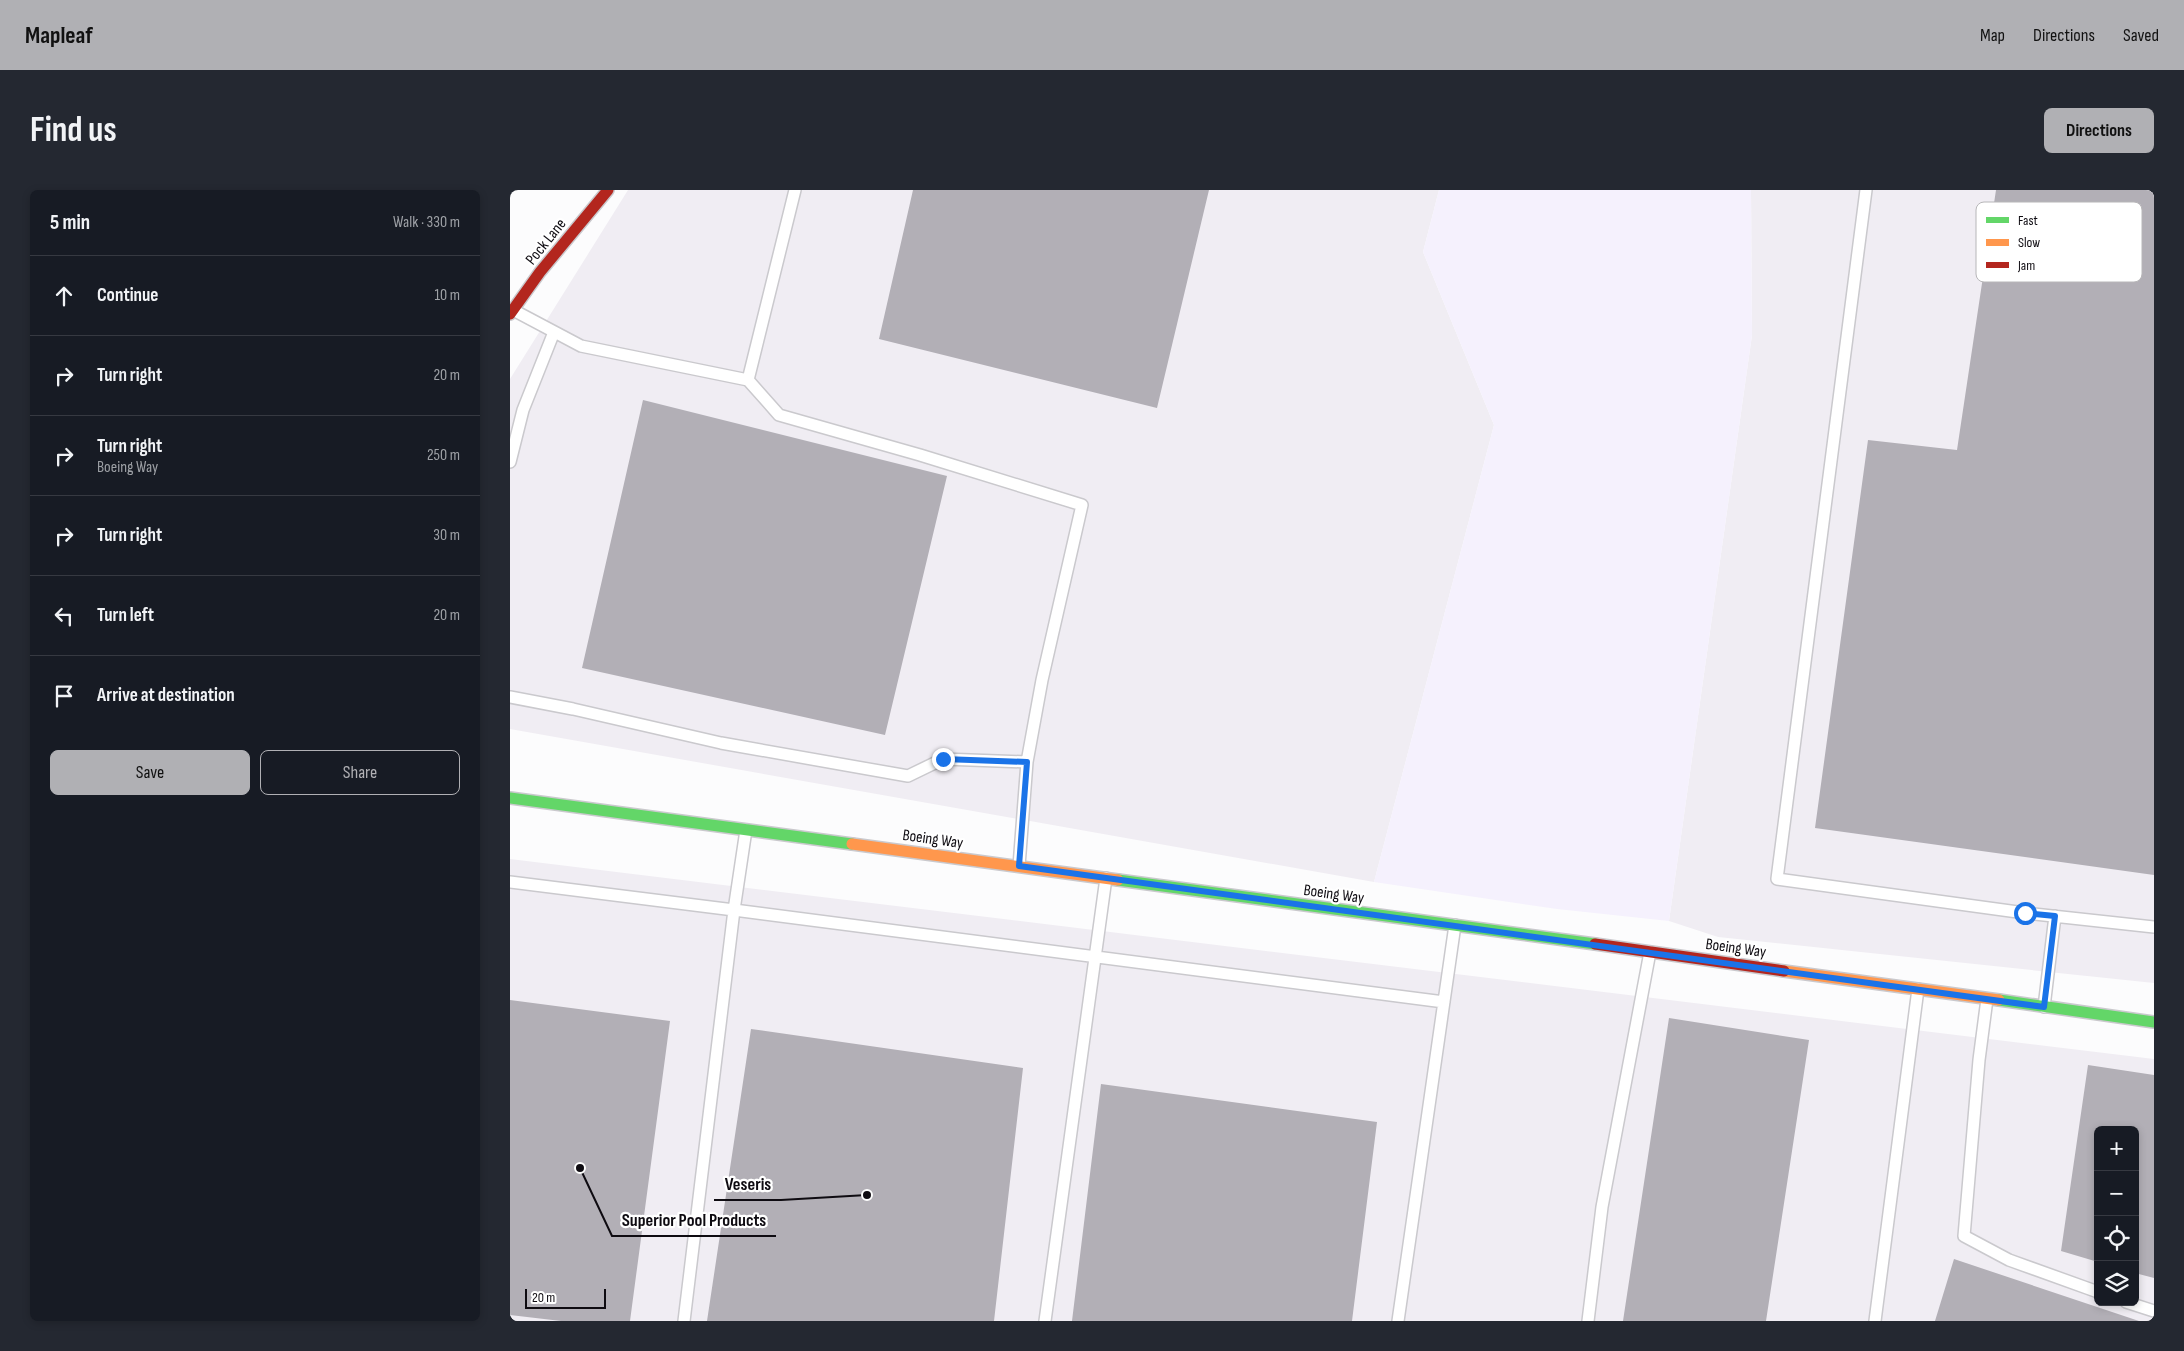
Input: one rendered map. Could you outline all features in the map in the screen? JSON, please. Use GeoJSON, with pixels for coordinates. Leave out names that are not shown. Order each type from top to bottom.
{"type":"FeatureCollection","features":[{"type":"Feature","properties":{"kind":"street","name":"Pock Lane"},"geometry":{"type":"LineString","coordinates":[[511,312],[540,272],[608,190]]}},
{"type":"Feature","properties":{"kind":"street","name":"Boeing Way"},"geometry":{"type":"LineString","coordinates":[[510,798],[1455,925],[2154,1022]]}},
{"type":"Feature","properties":{"kind":"lane"},"geometry":{"type":"LineString","coordinates":[[748,380],[795,190]]}},
{"type":"Feature","properties":{"kind":"lane"},"geometry":{"type":"LineString","coordinates":[[1866,190],[1776,879],[2055,916],[2154,927]]}},
{"type":"Feature","properties":{"kind":"lane"},"geometry":{"type":"LineString","coordinates":[[511,312],[581,346],[748,380],[779,415],[920,455],[1082,505],[1042,680],[1027,762],[1019,866]]}},
{"type":"Feature","properties":{"kind":"lane"},"geometry":{"type":"LineString","coordinates":[[510,462],[523,410],[554,332]]}},
{"type":"Feature","properties":{"kind":"lane"},"geometry":{"type":"LineString","coordinates":[[510,697],[720,742],[908,776],[943,759],[1027,762]]}},
{"type":"Feature","properties":{"kind":"lane"},"geometry":{"type":"LineString","coordinates":[[684,1321],[734,910],[746,830]]}},
{"type":"Feature","properties":{"kind":"lane"},"geometry":{"type":"LineString","coordinates":[[1045,1321],[1106,878]]}},
{"type":"Feature","properties":{"kind":"lane"},"geometry":{"type":"LineString","coordinates":[[510,882],[1444,1002]]}},
{"type":"Feature","properties":{"kind":"lane"},"geometry":{"type":"LineString","coordinates":[[2044,1007],[2055,916]]}},
{"type":"Feature","properties":{"kind":"lane"},"geometry":{"type":"LineString","coordinates":[[1398,1321],[1455,925]]}},
{"type":"Feature","properties":{"kind":"lane"},"geometry":{"type":"LineString","coordinates":[[1588,1321],[1602,1207],[1650,952]]}},
{"type":"Feature","properties":{"kind":"lane"},"geometry":{"type":"LineString","coordinates":[[1875,1321],[1918,989]]}},
{"type":"Feature","properties":{"kind":"lane"},"geometry":{"type":"LineString","coordinates":[[1987,999],[1978,1060],[1964,1236],[2009,1260],[2094,1291]]}},
{"type":"Feature","properties":{"kind":"lane"},"geometry":{"type":"LineString","coordinates":[[2138,1306],[2154,1311]]}},
{"type":"Feature","properties":{"kind":"shaded area"},"geometry":{"type":"Polygon","coordinates":[[[628,190],[1439,190],[1423,252],[1494,425],[1374,882],[510,729],[510,379],[628,190]]]}},
{"type":"Feature","properties":{"kind":"shaded area"},"geometry":{"type":"Polygon","coordinates":[[[1439,190],[1751,190],[1752,335],[1669,921],[1557,909],[1374,882],[1494,425],[1423,252],[1439,190]]]}},
{"type":"Feature","properties":{"kind":"shaded area"},"geometry":{"type":"Polygon","coordinates":[[[1751,190],[2154,190],[2154,983],[1718,937],[1669,921],[1752,335],[1751,190]]]}},
{"type":"Feature","properties":{"kind":"shaded area"},"geometry":{"type":"Polygon","coordinates":[[[510,859],[2154,1059],[2154,1321],[510,1321],[510,859]]]}},
{"type":"Feature","properties":{"kind":"building"},"geometry":{"type":"Polygon","coordinates":[[[913,190],[1209,190],[1157,408],[879,339],[913,190]]]}},
{"type":"Feature","properties":{"kind":"building"},"geometry":{"type":"Polygon","coordinates":[[[1996,190],[2154,190],[2154,875],[1815,828],[1868,440],[1957,450],[1982,282],[2142,282],[2142,202],[1994,202],[1996,190]]]}},
{"type":"Feature","properties":{"kind":"building"},"geometry":{"type":"Polygon","coordinates":[[[643,400],[947,476],[885,735],[582,668],[643,400]]]}},
{"type":"Feature","properties":{"kind":"building"},"geometry":{"type":"Polygon","coordinates":[[[510,1000],[670,1021],[630,1321],[561,1321],[510,1315],[510,1000]]]}},
{"type":"Feature","properties":{"kind":"building"},"geometry":{"type":"Polygon","coordinates":[[[1669,1018],[1809,1040],[1766,1321],[1623,1321],[1669,1018]]]}},
{"type":"Feature","properties":{"kind":"building"},"geometry":{"type":"Polygon","coordinates":[[[751,1029],[1023,1068],[994,1321],[707,1321],[751,1029]]]}},
{"type":"Feature","properties":{"kind":"building"},"geometry":{"type":"Polygon","coordinates":[[[2088,1065],[2154,1075],[2154,1278],[2139,1274],[2139,1126],[2094,1126],[2094,1261],[2061,1251],[2088,1065]]]}},
{"type":"Feature","properties":{"kind":"building"},"geometry":{"type":"Polygon","coordinates":[[[1101,1084],[1377,1122],[1352,1321],[1072,1321],[1101,1084]]]}},
{"type":"Feature","properties":{"kind":"building"},"geometry":{"type":"Polygon","coordinates":[[[1954,1259],[2139,1321],[1935,1321],[1954,1259]]]}},
{"type":"Feature","properties":{"kind":"traffic: fast"},"geometry":{"type":"LineString","coordinates":[[510,798],[852,844]]}},
{"type":"Feature","properties":{"kind":"traffic: fast"},"geometry":{"type":"LineString","coordinates":[[1118,880],[1595,944]]}},
{"type":"Feature","properties":{"kind":"traffic: fast"},"geometry":{"type":"LineString","coordinates":[[1999,1000],[2154,1022]]}},
{"type":"Feature","properties":{"kind":"traffic: slow"},"geometry":{"type":"LineString","coordinates":[[852,844],[1118,880]]}},
{"type":"Feature","properties":{"kind":"traffic: slow"},"geometry":{"type":"LineString","coordinates":[[1784,971],[1999,1000]]}},
{"type":"Feature","properties":{"kind":"traffic: jam"},"geometry":{"type":"LineString","coordinates":[[510,314],[540,272],[608,190]]}},
{"type":"Feature","properties":{"kind":"traffic: jam"},"geometry":{"type":"LineString","coordinates":[[1595,944],[1784,971]]}},
{"type":"Feature","properties":{"kind":"place","name":"Superior Pool Products"},"geometry":{"type":"Point","coordinates":[580,1168]}},
{"type":"Feature","properties":{"kind":"place","name":"Veseris"},"geometry":{"type":"Point","coordinates":[867,1195]}},
{"type":"Feature","properties":{"kind":"route"},"geometry":{"type":"LineString","coordinates":[[943,759],[1027,762],[1019,866],[2044,1007],[2055,916],[2025,913]]}}]}
